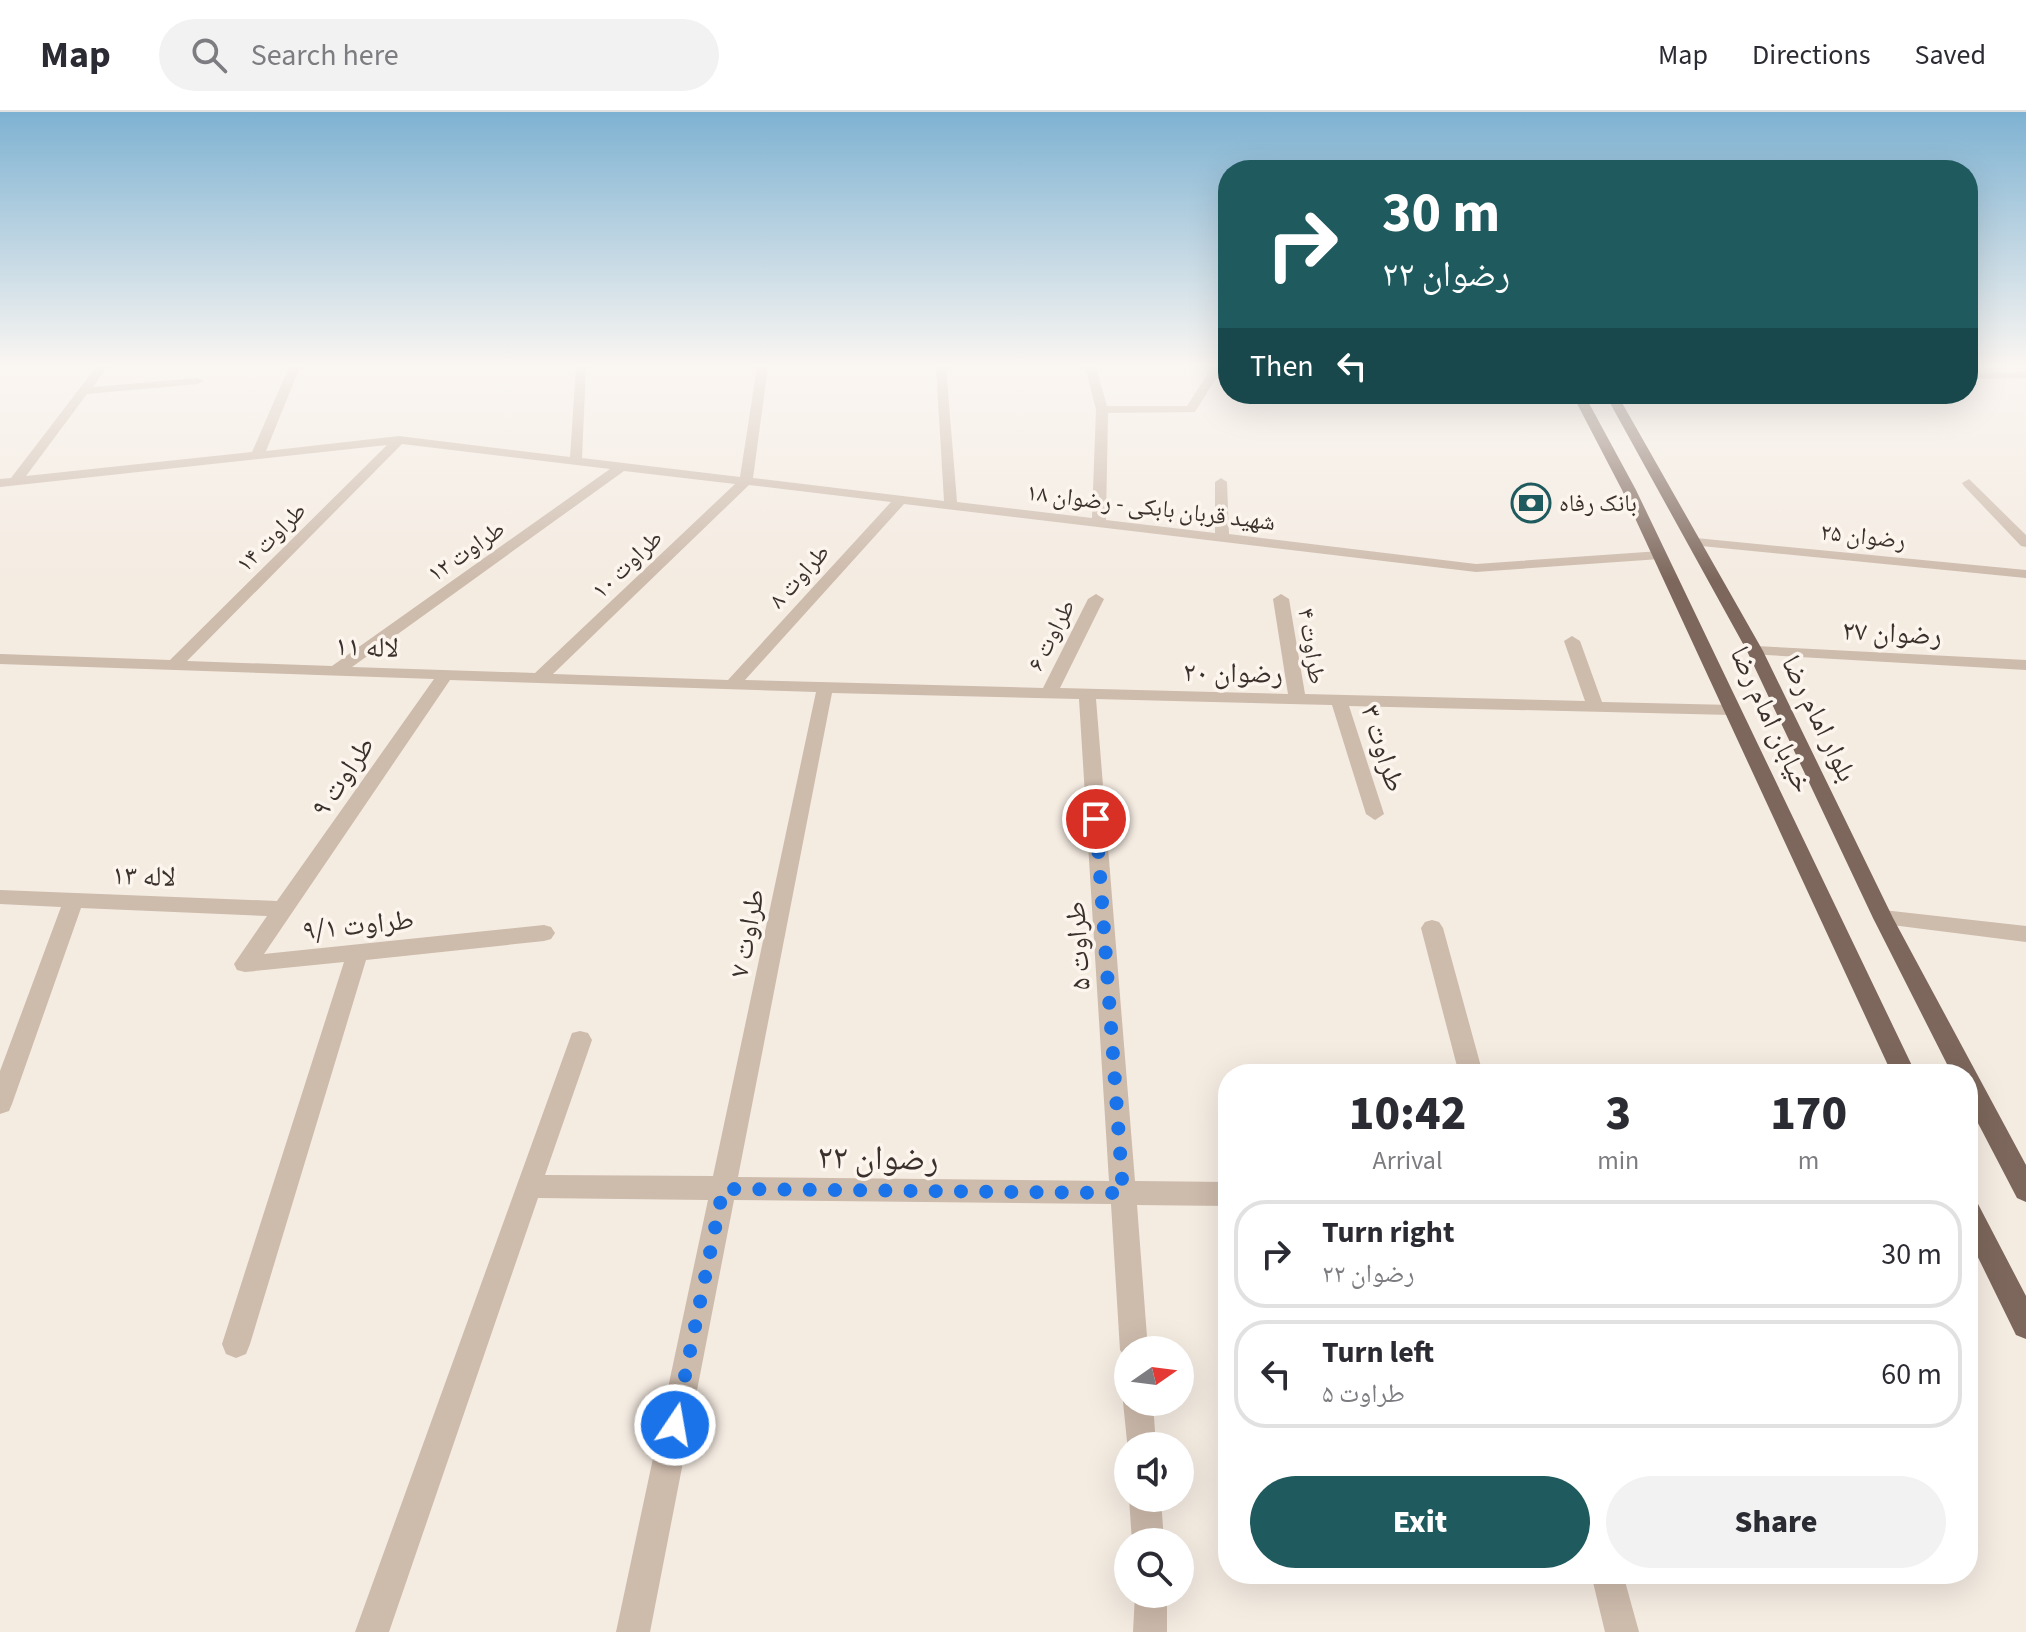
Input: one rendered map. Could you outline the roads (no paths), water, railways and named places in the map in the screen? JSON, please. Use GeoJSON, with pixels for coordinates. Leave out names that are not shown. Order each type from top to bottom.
{"type":"FeatureCollection","features":[{"type":"Feature","properties":{"kind":"main road","name":"خیابان امام رضا"},"geometry":{"type":"LineString","coordinates":[[1600,438],[1660,555],[1899,1064]]}},
{"type":"Feature","properties":{"kind":"main road","name":"بلوار امام رضا"},"geometry":{"type":"LineString","coordinates":[[1636,438],[1755,651],[1883,918],[1959,1064]]}},
{"type":"Feature","properties":{"kind":"main road"},"geometry":{"type":"LineString","coordinates":[[1978,1100],[2026,1190]]}},
{"type":"Feature","properties":{"kind":"main road"},"geometry":{"type":"LineString","coordinates":[[1978,1230],[2026,1325]]}},
{"type":"Feature","properties":{"kind":"street"},"geometry":{"type":"LineString","coordinates":[[15,482],[48,438]]}},
{"type":"Feature","properties":{"kind":"street"},"geometry":{"type":"LineString","coordinates":[[257,456],[265,438]]}},
{"type":"Feature","properties":{"kind":"street"},"geometry":{"type":"LineString","coordinates":[[576,461],[577,438]]}},
{"type":"Feature","properties":{"kind":"street"},"geometry":{"type":"LineString","coordinates":[[746,481],[752,438]]}},
{"type":"Feature","properties":{"kind":"street"},"geometry":{"type":"LineString","coordinates":[[946,438],[951,505]]}},
{"type":"Feature","properties":{"kind":"street"},"geometry":{"type":"LineString","coordinates":[[1099,523],[1101,438]]}},
{"type":"Feature","properties":{"kind":"street","name":"شهید قربان بابکی - رضوان ۱۸"},"geometry":{"type":"LineString","coordinates":[[0,483],[399,440],[1476,568],[1660,555]]}},
{"type":"Feature","properties":{"kind":"street","name":"طراوت ۱۴"},"geometry":{"type":"LineString","coordinates":[[174,665],[399,440]]}},
{"type":"Feature","properties":{"kind":"street","name":"طراوت ۱۲"},"geometry":{"type":"LineString","coordinates":[[335,671],[622,466]]}},
{"type":"Feature","properties":{"kind":"street","name":"طراوت ۱۰"},"geometry":{"type":"LineString","coordinates":[[539,678],[746,481]]}},
{"type":"Feature","properties":{"kind":"street"},"geometry":{"type":"LineString","coordinates":[[1221,482],[1222,538]]}},
{"type":"Feature","properties":{"kind":"street"},"geometry":{"type":"LineString","coordinates":[[1969,483],[2026,543]]}},
{"type":"Feature","properties":{"kind":"street","name":"طراوت ۸"},"geometry":{"type":"LineString","coordinates":[[732,685],[901,499]]}},
{"type":"Feature","properties":{"kind":"street","name":"رضوان ۲۵"},"geometry":{"type":"LineString","coordinates":[[1696,542],[2026,574]]}},
{"type":"Feature","properties":{"kind":"street","name":"طراوت ۶"},"geometry":{"type":"LineString","coordinates":[[1049,693],[1096,599]]}},
{"type":"Feature","properties":{"kind":"street","name":"طراوت ۴"},"geometry":{"type":"LineString","coordinates":[[1281,599],[1297,699]]}},
{"type":"Feature","properties":{"kind":"street"},"geometry":{"type":"LineString","coordinates":[[1572,641],[1595,707]]}},
{"type":"Feature","properties":{"kind":"street","name":"رضوان ۲۷"},"geometry":{"type":"LineString","coordinates":[[1755,651],[2026,665]]}},
{"type":"Feature","properties":{"kind":"street","name":"لاله ۱۱"},"geometry":{"type":"LineString","coordinates":[[0,659],[732,685]]}},
{"type":"Feature","properties":{"kind":"street","name":"طراوت ۹"},"geometry":{"type":"LineString","coordinates":[[285,909],[445,675]]}},
{"type":"Feature","properties":{"kind":"street","name":"رضوان ۲۰"},"geometry":{"type":"LineString","coordinates":[[732,685],[1732,710]]}},
{"type":"Feature","properties":{"kind":"street","name":"طراوت ۷"},"geometry":{"type":"LineString","coordinates":[[633,1632],[825,687]]}},
{"type":"Feature","properties":{"kind":"street","name":"طراوت ۵"},"geometry":{"type":"LineString","coordinates":[[1087,694],[1133,1336]]}},
{"type":"Feature","properties":{"kind":"street","name":"طراوت ۳"},"geometry":{"type":"LineString","coordinates":[[1339,700],[1375,814]]}},
{"type":"Feature","properties":{"kind":"street","name":"لاله ۱۳"},"geometry":{"type":"LineString","coordinates":[[0,897],[285,909]]}},
{"type":"Feature","properties":{"kind":"street"},"geometry":{"type":"LineString","coordinates":[[0,1104],[74,900]]}},
{"type":"Feature","properties":{"kind":"street","name":"طراوت ۹/۱"},"geometry":{"type":"LineString","coordinates":[[285,909],[245,964],[544,933]]}},
{"type":"Feature","properties":{"kind":"street"},"geometry":{"type":"LineString","coordinates":[[1883,918],[2026,934]]}},
{"type":"Feature","properties":{"kind":"street"},"geometry":{"type":"LineString","coordinates":[[1432,928],[1468,1064]]}},
{"type":"Feature","properties":{"kind":"street"},"geometry":{"type":"LineString","coordinates":[[236,1344],[358,952]]}},
{"type":"Feature","properties":{"kind":"street"},"geometry":{"type":"LineString","coordinates":[[372,1632],[580,1040]]}},
{"type":"Feature","properties":{"kind":"street","name":"رضوان ۲۲"},"geometry":{"type":"LineString","coordinates":[[528,1186],[1218,1194]]}},
{"type":"Feature","properties":{"kind":"street"},"geometry":{"type":"LineString","coordinates":[[1610,1584],[1622,1632]]}},
{"type":"Feature","properties":{"kind":"street"},"geometry":{"type":"LineString","coordinates":[[1150,1632],[1151,1608]]}},
{"type":"Feature","properties":{"kind":"place","name":"بانک رفاه"},"geometry":{"type":"Point","coordinates":[1531,503]}}]}
